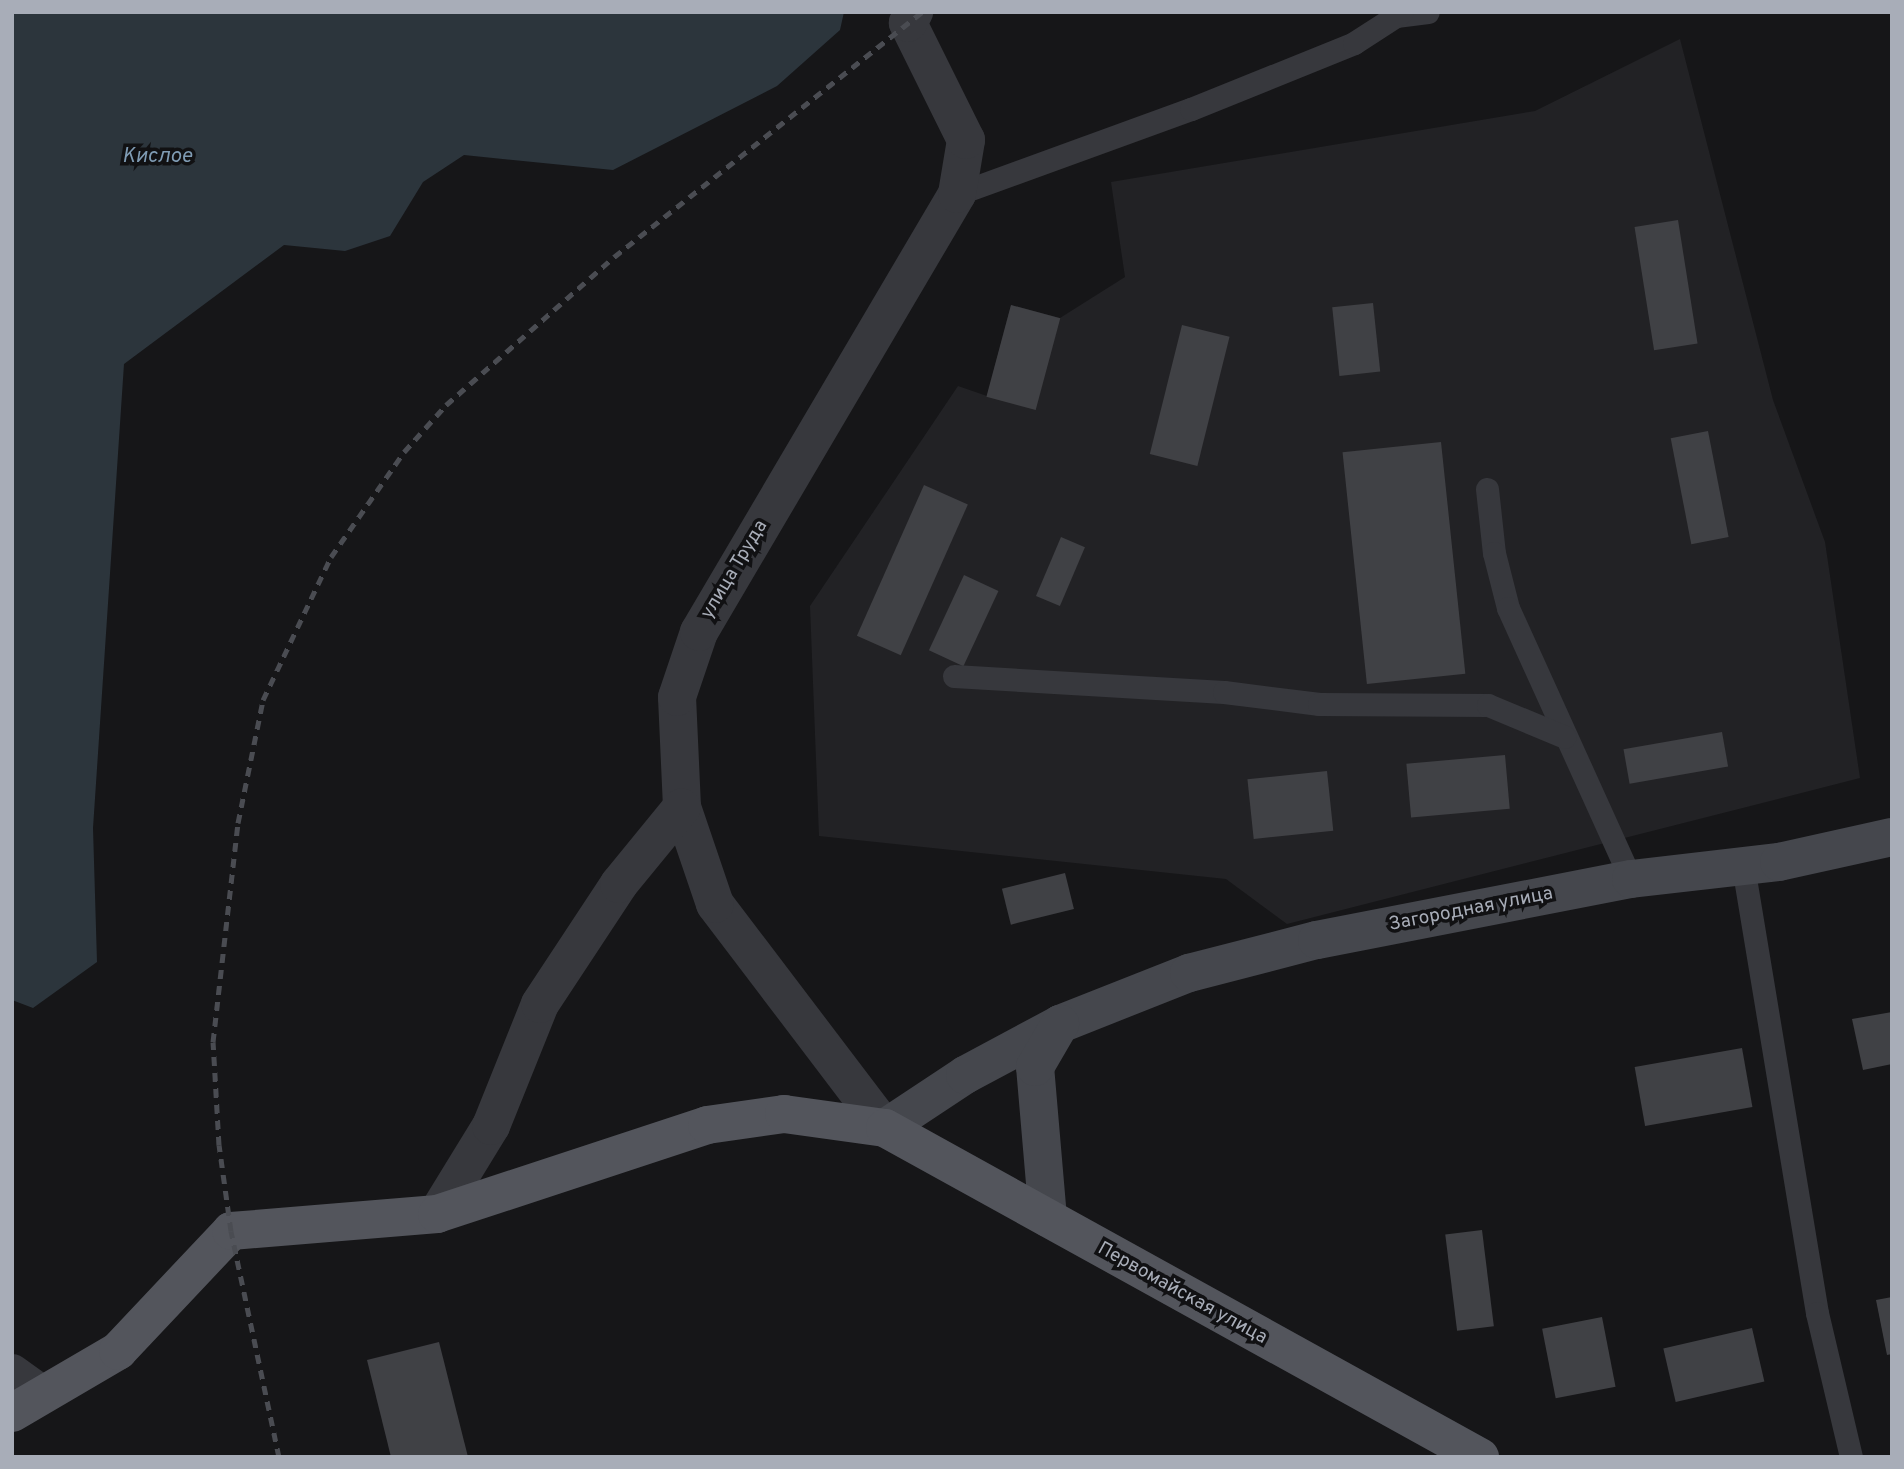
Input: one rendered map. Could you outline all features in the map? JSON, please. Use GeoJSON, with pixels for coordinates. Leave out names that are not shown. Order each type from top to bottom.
{"type":"FeatureCollection","features":[{"type":"Feature","properties":{"kind":"main road"},"geometry":{"type":"LineString","coordinates":[[21,1393],[118,1351],[231,1231],[436,1214],[707,1125],[784,1114],[885,1128]]}},
{"type":"Feature","properties":{"kind":"main road","name":"Первомайская улица"},"geometry":{"type":"LineString","coordinates":[[885,1128],[1480,1457]]}},
{"type":"Feature","properties":{"kind":"street","name":"улица Труда"},"geometry":{"type":"LineString","coordinates":[[885,1128],[715,904],[682,807],[677,697],[699,632],[957,194],[966,140],[908,23],[914,12]]}},
{"type":"Feature","properties":{"kind":"street"},"geometry":{"type":"LineString","coordinates":[[436,1214],[491,1126],[540,1004],[619,884],[682,807]]}},
{"type":"Feature","properties":{"kind":"street","name":"Загородная улица"},"geometry":{"type":"LineString","coordinates":[[885,1128],[965,1075],[1060,1024],[1189,973],[1291,947],[1631,879],[1743,866],[1892,837]]}},
{"type":"Feature","properties":{"kind":"street"},"geometry":{"type":"LineString","coordinates":[[1048,1219],[1035,1067],[1060,1024]]}},
{"type":"Feature","properties":{"kind":"lane"},"geometry":{"type":"LineString","coordinates":[[957,194],[1191,109],[1354,43],[1399,14],[1428,12]]}},
{"type":"Feature","properties":{"kind":"lane"},"geometry":{"type":"LineString","coordinates":[[1487,489],[1494,553],[1508,608],[1631,879]]}},
{"type":"Feature","properties":{"kind":"lane"},"geometry":{"type":"LineString","coordinates":[[954,676],[1224,692],[1319,704],[1488,705],[1565,737]]}},
{"type":"Feature","properties":{"kind":"lane"},"geometry":{"type":"LineString","coordinates":[[1743,866],[1817,1313],[1851,1457]]}},
{"type":"Feature","properties":{"kind":"shaded area"},"geometry":{"type":"Polygon","coordinates":[[[1680,39],[1773,400],[1825,542],[1860,778],[1287,924],[1226,879],[819,836],[810,606],[958,386],[987,396],[1011,305],[1060,318],[1125,277],[1111,182],[1535,111],[1680,39]]]}},
{"type":"Feature","properties":{"kind":"water","name":"Кислое"},"geometry":{"type":"Polygon","coordinates":[[[12,12],[844,12],[840,30],[777,86],[613,170],[464,155],[423,182],[390,236],[345,251],[284,245],[124,364],[93,828],[97,962],[33,1008],[12,1000],[12,12]]]}},
{"type":"Feature","properties":{"kind":"building"},"geometry":{"type":"Polygon","coordinates":[[[1678,220],[1698,343],[1654,350],[1635,227],[1678,220]]]}},
{"type":"Feature","properties":{"kind":"building"},"geometry":{"type":"Polygon","coordinates":[[[1373,303],[1380,372],[1339,376],[1332,307],[1373,303]]]}},
{"type":"Feature","properties":{"kind":"building"},"geometry":{"type":"Polygon","coordinates":[[[1011,305],[1060,318],[1036,410],[986,397],[1011,305]]]}},
{"type":"Feature","properties":{"kind":"building"},"geometry":{"type":"Polygon","coordinates":[[[1182,325],[1230,337],[1197,466],[1150,454],[1182,325]]]}},
{"type":"Feature","properties":{"kind":"building"},"geometry":{"type":"Polygon","coordinates":[[[1708,431],[1729,537],[1691,544],[1671,438],[1708,431]]]}},
{"type":"Feature","properties":{"kind":"building"},"geometry":{"type":"Polygon","coordinates":[[[1441,442],[1465,674],[1367,684],[1343,452],[1441,442]]]}},
{"type":"Feature","properties":{"kind":"building"},"geometry":{"type":"Polygon","coordinates":[[[924,485],[968,505],[901,655],[857,636],[924,485]]]}},
{"type":"Feature","properties":{"kind":"building"},"geometry":{"type":"Polygon","coordinates":[[[1061,537],[1085,547],[1060,606],[1036,596],[1061,537]]]}},
{"type":"Feature","properties":{"kind":"building"},"geometry":{"type":"Polygon","coordinates":[[[964,575],[998,591],[963,666],[929,650],[964,575]]]}},
{"type":"Feature","properties":{"kind":"building"},"geometry":{"type":"Polygon","coordinates":[[[1722,732],[1728,766],[1630,784],[1624,749],[1722,732]]]}},
{"type":"Feature","properties":{"kind":"building"},"geometry":{"type":"Polygon","coordinates":[[[1505,755],[1510,809],[1411,817],[1406,764],[1505,755]]]}},
{"type":"Feature","properties":{"kind":"building"},"geometry":{"type":"Polygon","coordinates":[[[1327,771],[1333,831],[1254,839],[1247,779],[1327,771]]]}},
{"type":"Feature","properties":{"kind":"building"},"geometry":{"type":"Polygon","coordinates":[[[1065,873],[1074,909],[1011,925],[1002,889],[1065,873]]]}},
{"type":"Feature","properties":{"kind":"building"},"geometry":{"type":"Polygon","coordinates":[[[1892,1012],[1892,1064],[1863,1070],[1852,1019],[1892,1012]]]}},
{"type":"Feature","properties":{"kind":"building"},"geometry":{"type":"Polygon","coordinates":[[[1742,1048],[1752,1107],[1645,1126],[1635,1067],[1742,1048]]]}},
{"type":"Feature","properties":{"kind":"building"},"geometry":{"type":"Polygon","coordinates":[[[1482,1230],[1494,1326],[1457,1331],[1445,1235],[1482,1230]]]}},
{"type":"Feature","properties":{"kind":"building"},"geometry":{"type":"Polygon","coordinates":[[[1892,1297],[1892,1354],[1887,1355],[1876,1300],[1892,1297]]]}},
{"type":"Feature","properties":{"kind":"building"},"geometry":{"type":"Polygon","coordinates":[[[1602,1317],[1616,1387],[1556,1398],[1542,1329],[1602,1317]]]}},
{"type":"Feature","properties":{"kind":"building"},"geometry":{"type":"Polygon","coordinates":[[[1752,1328],[1764,1382],[1676,1402],[1663,1348],[1752,1328]]]}},
{"type":"Feature","properties":{"kind":"building"},"geometry":{"type":"Polygon","coordinates":[[[439,1342],[468,1457],[391,1457],[367,1360],[439,1342]]]}},
{"type":"Feature","properties":{"kind":"railway"},"geometry":{"type":"LineString","coordinates":[[279,1457],[231,1231],[219,1145],[213,1042],[238,823],[263,700],[331,557],[404,452],[446,405],[614,257],[922,12]]}}]}
